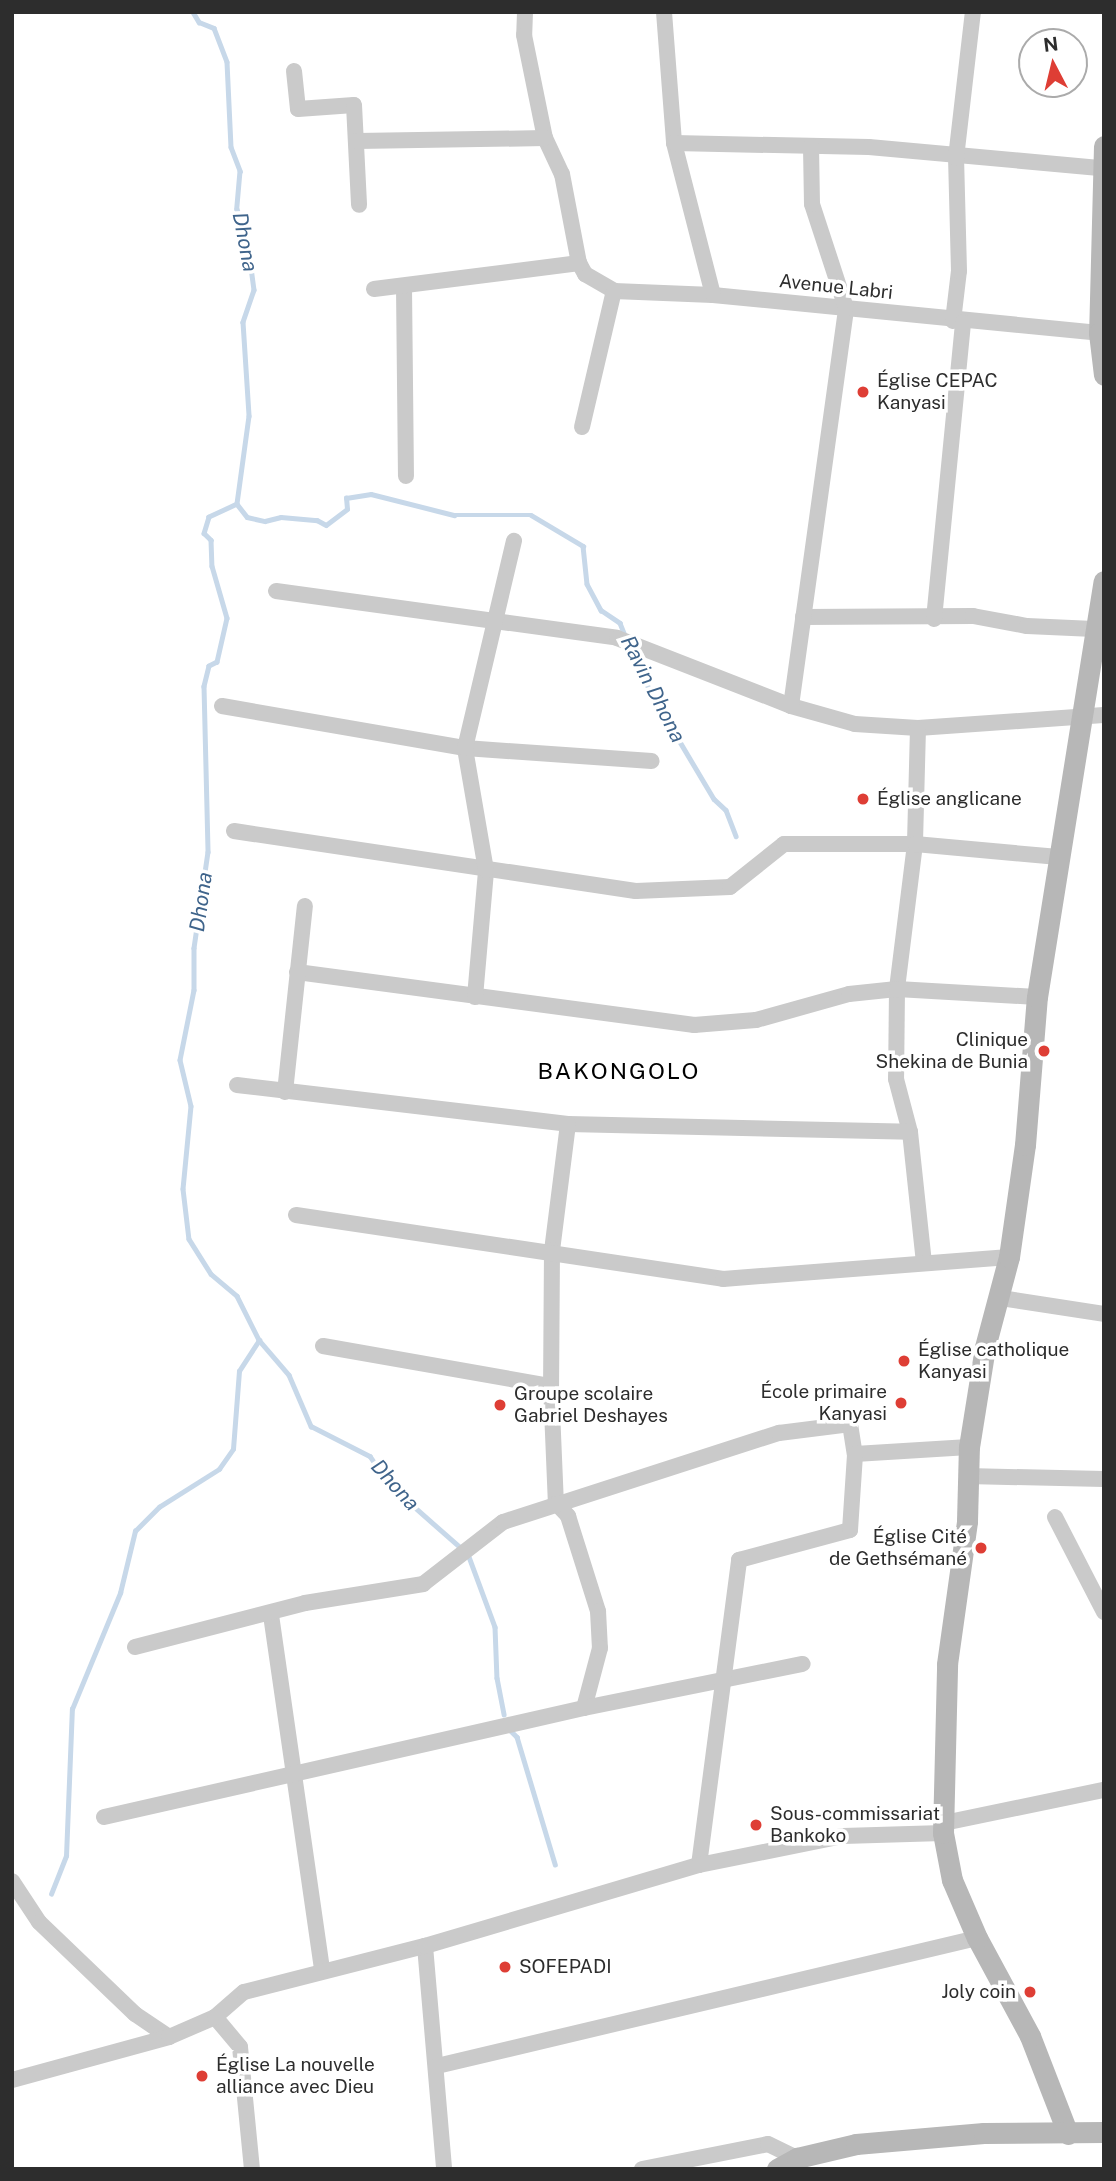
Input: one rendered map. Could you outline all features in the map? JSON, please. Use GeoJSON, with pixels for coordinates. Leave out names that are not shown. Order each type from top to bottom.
{"type":"FeatureCollection","features":[{"type":"Feature","properties":{"kind":"street"},"geometry":{"type":"LineString","coordinates":[[374,289],[579,263],[562,174],[545,138],[524,35],[524,12]]}},
{"type":"Feature","properties":{"kind":"street"},"geometry":{"type":"LineString","coordinates":[[664,12],[674,143],[713,295]]}},
{"type":"Feature","properties":{"kind":"street"},"geometry":{"type":"LineString","coordinates":[[934,619],[958,322],[960,271],[956,158],[973,12]]}},
{"type":"Feature","properties":{"kind":"street"},"geometry":{"type":"LineString","coordinates":[[294,71],[298,109],[354,105],[359,205]]}},
{"type":"Feature","properties":{"kind":"street"},"geometry":{"type":"LineString","coordinates":[[357,141],[545,138]]}},
{"type":"Feature","properties":{"kind":"street"},"geometry":{"type":"LineString","coordinates":[[674,143],[811,146],[956,158],[1102,179]]}},
{"type":"Feature","properties":{"kind":"street"},"geometry":{"type":"LineString","coordinates":[[790,706],[846,308],[813,204],[811,146]]}},
{"type":"Feature","properties":{"kind":"street"},"geometry":{"type":"LineString","coordinates":[[1104,146],[1101,333],[1104,376]]}},
{"type":"Feature","properties":{"kind":"street","name":"Avenue Labri"},"geometry":{"type":"LineString","coordinates":[[579,263],[584,274],[614,291],[713,295],[958,322],[1101,333]]}},
{"type":"Feature","properties":{"kind":"street"},"geometry":{"type":"LineString","coordinates":[[404,287],[406,476]]}},
{"type":"Feature","properties":{"kind":"street"},"geometry":{"type":"LineString","coordinates":[[582,428],[614,291]]}},
{"type":"Feature","properties":{"kind":"street"},"geometry":{"type":"LineString","coordinates":[[475,997],[486,870],[465,748],[514,541]]}},
{"type":"Feature","properties":{"kind":"street"},"geometry":{"type":"LineString","coordinates":[[1068,2134],[1030,2036],[977,1938],[952,1880],[944,1828],[947,1664],[967,1521],[969,1447],[985,1347],[1009,1257],[1025,1145],[1037,997],[1079,718],[1104,581]]}},
{"type":"Feature","properties":{"kind":"street"},"geometry":{"type":"LineString","coordinates":[[276,591],[617,638],[790,706],[855,724],[918,728],[1104,715]]}},
{"type":"Feature","properties":{"kind":"street"},"geometry":{"type":"LineString","coordinates":[[803,617],[934,619],[973,616],[1027,626],[1094,629]]}},
{"type":"Feature","properties":{"kind":"street"},"geometry":{"type":"LineString","coordinates":[[222,706],[465,748],[652,761]]}},
{"type":"Feature","properties":{"kind":"street"},"geometry":{"type":"LineString","coordinates":[[918,728],[915,844],[897,989],[896,1079],[910,1132],[924,1262]]}},
{"type":"Feature","properties":{"kind":"street"},"geometry":{"type":"LineString","coordinates":[[234,831],[636,891],[730,887],[784,844],[915,844],[1058,857]]}},
{"type":"Feature","properties":{"kind":"street"},"geometry":{"type":"LineString","coordinates":[[285,1092],[305,906]]}},
{"type":"Feature","properties":{"kind":"street"},"geometry":{"type":"LineString","coordinates":[[297,972],[694,1025],[756,1020],[849,994],[897,989],[1037,997]]}},
{"type":"Feature","properties":{"kind":"street"},"geometry":{"type":"LineString","coordinates":[[237,1086],[568,1124],[910,1132]]}},
{"type":"Feature","properties":{"kind":"street"},"geometry":{"type":"LineString","coordinates":[[568,1124],[552,1250],[551,1386],[556,1503],[568,1516],[598,1611],[600,1648],[584,1708]]}},
{"type":"Feature","properties":{"kind":"street"},"geometry":{"type":"LineString","coordinates":[[296,1215],[552,1250],[723,1279],[1009,1257]]}},
{"type":"Feature","properties":{"kind":"street"},"geometry":{"type":"LineString","coordinates":[[1000,1298],[1104,1314]]}},
{"type":"Feature","properties":{"kind":"street"},"geometry":{"type":"LineString","coordinates":[[323,1346],[551,1386]]}},
{"type":"Feature","properties":{"kind":"street"},"geometry":{"type":"LineString","coordinates":[[135,1647],[271,1615],[305,1604],[423,1584],[503,1522],[779,1433],[850,1424],[855,1454],[850,1530],[739,1560],[699,1865]]}},
{"type":"Feature","properties":{"kind":"street"},"geometry":{"type":"LineString","coordinates":[[855,1454],[969,1447]]}},
{"type":"Feature","properties":{"kind":"street"},"geometry":{"type":"LineString","coordinates":[[967,1476],[1104,1479]]}},
{"type":"Feature","properties":{"kind":"street"},"geometry":{"type":"LineString","coordinates":[[1055,1517],[1104,1612]]}},
{"type":"Feature","properties":{"kind":"street"},"geometry":{"type":"LineString","coordinates":[[271,1615],[322,1969]]}},
{"type":"Feature","properties":{"kind":"street"},"geometry":{"type":"LineString","coordinates":[[104,1817],[584,1708],[803,1664]]}},
{"type":"Feature","properties":{"kind":"street"},"geometry":{"type":"LineString","coordinates":[[12,2080],[169,2037],[215,2018],[244,1992],[322,1969],[425,1946],[699,1865],[843,1836],[944,1828],[1104,1790]]}},
{"type":"Feature","properties":{"kind":"street"},"geometry":{"type":"LineString","coordinates":[[12,1881],[39,1922],[135,2014],[169,2037]]}},
{"type":"Feature","properties":{"kind":"street"},"geometry":{"type":"LineString","coordinates":[[437,2066],[977,1938]]}},
{"type":"Feature","properties":{"kind":"street"},"geometry":{"type":"LineString","coordinates":[[425,1946],[444,2169]]}},
{"type":"Feature","properties":{"kind":"street"},"geometry":{"type":"LineString","coordinates":[[215,2018],[240,2046],[252,2169]]}},
{"type":"Feature","properties":{"kind":"street"},"geometry":{"type":"LineString","coordinates":[[777,2169],[797,2158],[856,2144],[971,2134],[1104,2132]]}},
{"type":"Feature","properties":{"kind":"street"},"geometry":{"type":"LineString","coordinates":[[642,2169],[768,2144],[797,2158]]}},
{"type":"Feature","properties":{"kind":"waterway","name":"Dhona"},"geometry":{"type":"LineString","coordinates":[[193,12],[199,22],[214,28],[227,62],[231,147],[240,171],[237,209],[247,238],[254,290],[243,322],[249,416],[237,504],[209,517],[204,533],[211,540],[212,566],[227,618],[217,662],[209,666],[204,686],[208,852],[194,948],[194,990],[180,1060],[191,1106],[183,1189],[189,1239],[211,1274],[237,1296],[259,1340],[289,1375],[311,1426],[370,1456],[384,1477],[406,1493],[410,1503],[461,1548]]}},
{"type":"Feature","properties":{"kind":"waterway","name":"Ravin Dhona"},"geometry":{"type":"LineString","coordinates":[[237,504],[247,517],[265,521],[281,517],[317,520],[326,525],[347,509],[346,498],[371,494],[454,515],[531,515],[583,546],[587,584],[601,610],[620,623],[626,638]]}},
{"type":"Feature","properties":{"kind":"waterway","name":"Ravin Dhona"},"geometry":{"type":"LineString","coordinates":[[631,649],[651,693],[714,799],[726,810],[736,836]]}},
{"type":"Feature","properties":{"kind":"waterway"},"geometry":{"type":"LineString","coordinates":[[51,1894],[66,1856],[72,1709],[120,1593],[135,1531],[159,1507],[219,1469],[233,1449],[239,1371],[259,1340]]}},
{"type":"Feature","properties":{"kind":"waterway","name":"Dhona"},"geometry":{"type":"LineString","coordinates":[[468,1554],[495,1627],[497,1678],[504,1714]]}},
{"type":"Feature","properties":{"kind":"waterway","name":"Dhona"},"geometry":{"type":"LineString","coordinates":[[510,1730],[517,1737],[555,1864]]}},
{"type":"Feature","properties":{"kind":"place","name":"Église CEPAC Kanyasi"},"geometry":{"type":"Point","coordinates":[863,392]}},
{"type":"Feature","properties":{"kind":"place","name":"Église anglicane"},"geometry":{"type":"Point","coordinates":[863,799]}},
{"type":"Feature","properties":{"kind":"place","name":"Clinique Shekina de Bunia"},"geometry":{"type":"Point","coordinates":[1044,1051]}},
{"type":"Feature","properties":{"kind":"place","name":"Église catholique Kanyasi"},"geometry":{"type":"Point","coordinates":[904,1361]}},
{"type":"Feature","properties":{"kind":"place","name":"École primaire Kanyasi"},"geometry":{"type":"Point","coordinates":[901,1403]}},
{"type":"Feature","properties":{"kind":"place","name":"Groupe scolaire Gabriel Deshayes"},"geometry":{"type":"Point","coordinates":[500,1405]}},
{"type":"Feature","properties":{"kind":"place","name":"Église Cité de Gethsémané"},"geometry":{"type":"Point","coordinates":[981,1548]}},
{"type":"Feature","properties":{"kind":"place","name":"Sous-commissariat Bankoko"},"geometry":{"type":"Point","coordinates":[756,1825]}},
{"type":"Feature","properties":{"kind":"place","name":"SOFEPADI"},"geometry":{"type":"Point","coordinates":[505,1967]}},
{"type":"Feature","properties":{"kind":"place","name":"Joly coin"},"geometry":{"type":"Point","coordinates":[1030,1992]}},
{"type":"Feature","properties":{"kind":"place","name":"Église La nouvelle alliance avec Dieu"},"geometry":{"type":"Point","coordinates":[202,2076]}},
{"type":"Feature","properties":{"kind":"district","name":"BAKONGOLO"},"geometry":{"type":"Point","coordinates":[619,1071]}}]}
